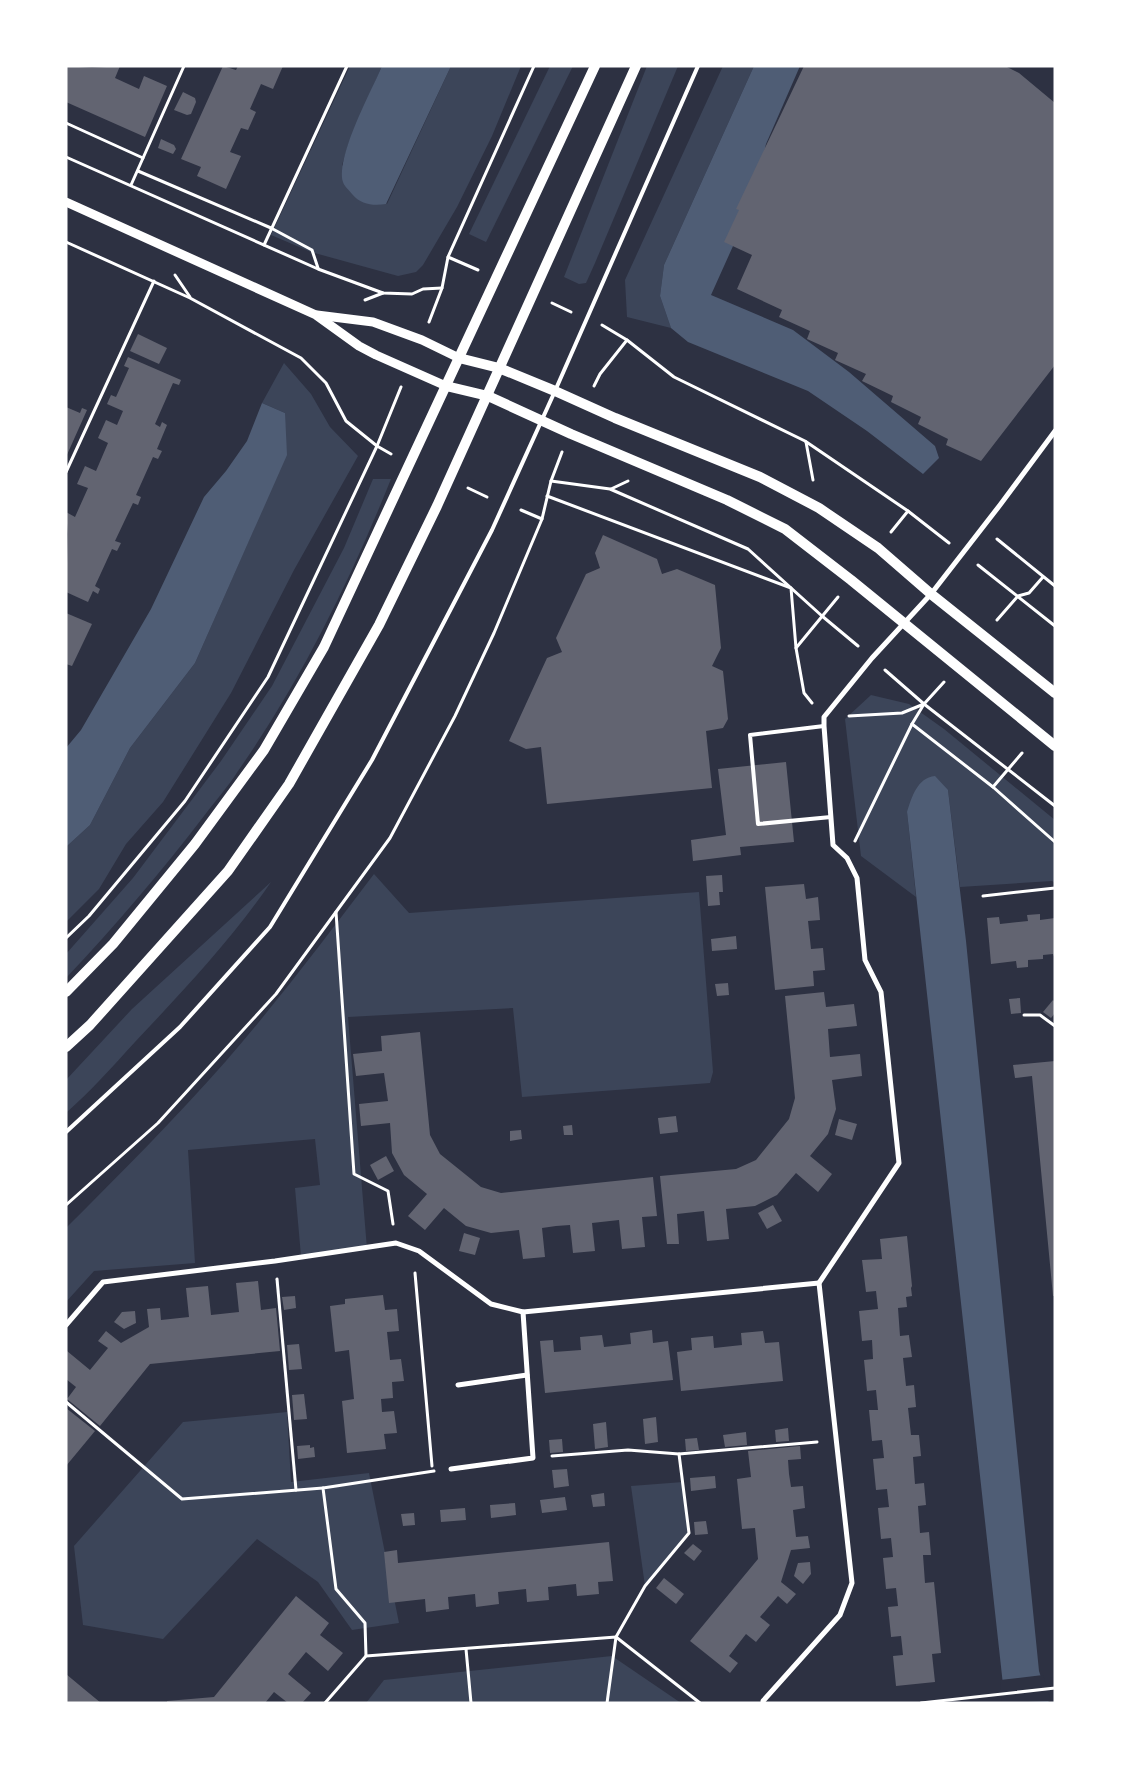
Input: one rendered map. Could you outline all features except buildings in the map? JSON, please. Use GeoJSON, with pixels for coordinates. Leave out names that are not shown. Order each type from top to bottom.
{"type":"FeatureCollection","features":[{"type":"Feature","properties":{"kind":"main road"},"geometry":{"type":"LineString","coordinates":[[66,992],[113,944],[195,844],[264,750],[324,646],[595,66]]}},
{"type":"Feature","properties":{"kind":"main road"},"geometry":{"type":"LineString","coordinates":[[66,1048],[90,1025],[228,871],[289,784],[379,625],[437,506],[636,66]]}},
{"type":"Feature","properties":{"kind":"main road"},"geometry":{"type":"LineString","coordinates":[[459,358],[499,368],[555,391],[760,478],[819,508],[878,548],[931,594],[1055,693]]}},
{"type":"Feature","properties":{"kind":"main road"},"geometry":{"type":"LineString","coordinates":[[446,386],[488,396],[727,500],[785,529],[1055,746]]}},
{"type":"Feature","properties":{"kind":"street"},"geometry":{"type":"LineString","coordinates":[[66,202],[316,315],[359,346],[446,386]]}},
{"type":"Feature","properties":{"kind":"street"},"geometry":{"type":"LineString","coordinates":[[316,315],[373,322],[422,340],[459,358]]}},
{"type":"Feature","properties":{"kind":"street"},"geometry":{"type":"LineString","coordinates":[[763,1703],[840,1614],[852,1583],[819,1283],[900,1163],[882,992],[865,960],[857,878],[847,858],[833,845],[824,717],[872,658],[931,594],[1054,434]]}},
{"type":"Feature","properties":{"kind":"street"},"geometry":{"type":"LineString","coordinates":[[66,1325],[103,1282],[275,1261],[396,1243],[419,1250],[492,1304],[523,1312],[819,1283]]}},
{"type":"Feature","properties":{"kind":"street"},"geometry":{"type":"LineString","coordinates":[[451,1469],[533,1458],[523,1312]]}},
{"type":"Feature","properties":{"kind":"street"},"geometry":{"type":"LineString","coordinates":[[458,1385],[527,1375]]}},
{"type":"Feature","properties":{"kind":"lane"},"geometry":{"type":"LineString","coordinates":[[66,1132],[180,1027],[270,927],[372,760],[478,559],[542,421],[698,66]]}},
{"type":"Feature","properties":{"kind":"lane"},"geometry":{"type":"LineString","coordinates":[[824,726],[750,735],[758,824],[831,817]]}},
{"type":"Feature","properties":{"kind":"path"},"geometry":{"type":"LineString","coordinates":[[131,185],[184,66]]}},
{"type":"Feature","properties":{"kind":"path"},"geometry":{"type":"LineString","coordinates":[[264,244],[347,66]]}},
{"type":"Feature","properties":{"kind":"path"},"geometry":{"type":"LineString","coordinates":[[422,340],[442,288],[448,257],[534,66]]}},
{"type":"Feature","properties":{"kind":"path"},"geometry":{"type":"LineString","coordinates":[[66,123],[143,158]]}},
{"type":"Feature","properties":{"kind":"path"},"geometry":{"type":"LineString","coordinates":[[66,157],[318,269],[384,293],[412,294],[423,289],[442,288]]}},
{"type":"Feature","properties":{"kind":"path"},"geometry":{"type":"LineString","coordinates":[[138,171],[271,228],[312,250],[318,269]]}},
{"type":"Feature","properties":{"kind":"path"},"geometry":{"type":"LineString","coordinates":[[66,242],[190,298],[301,358],[326,383],[346,421],[377,446]]}},
{"type":"Feature","properties":{"kind":"path"},"geometry":{"type":"LineString","coordinates":[[448,257],[496,278]]}},
{"type":"Feature","properties":{"kind":"path"},"geometry":{"type":"LineString","coordinates":[[66,472],[154,281]]}},
{"type":"Feature","properties":{"kind":"path"},"geometry":{"type":"LineString","coordinates":[[533,295],[611,329],[674,377],[806,442],[908,511],[1055,626]]}},
{"type":"Feature","properties":{"kind":"path"},"geometry":{"type":"LineString","coordinates":[[66,938],[89,916],[186,801],[268,678],[377,446],[408,369]]}},
{"type":"Feature","properties":{"kind":"path"},"geometry":{"type":"LineString","coordinates":[[806,442],[819,508]]}},
{"type":"Feature","properties":{"kind":"path"},"geometry":{"type":"LineString","coordinates":[[551,480],[610,489],[748,549],[924,704],[1055,806]]}},
{"type":"Feature","properties":{"kind":"path"},"geometry":{"type":"LineString","coordinates":[[547,496],[791,588]]}},
{"type":"Feature","properties":{"kind":"path"},"geometry":{"type":"LineString","coordinates":[[66,1205],[158,1123],[276,994],[390,838],[455,716],[494,632],[542,519]]}},
{"type":"Feature","properties":{"kind":"path"},"geometry":{"type":"LineString","coordinates":[[982,528],[1055,586]]}},
{"type":"Feature","properties":{"kind":"path"},"geometry":{"type":"LineString","coordinates":[[983,635],[1018,596],[1029,593],[1043,576]]}},
{"type":"Feature","properties":{"kind":"path"},"geometry":{"type":"LineString","coordinates":[[847,858],[912,724],[924,704],[957,667]]}},
{"type":"Feature","properties":{"kind":"path"},"geometry":{"type":"LineString","coordinates":[[912,724],[993,787],[1055,842]]}},
{"type":"Feature","properties":{"kind":"path"},"geometry":{"type":"LineString","coordinates":[[993,787],[1022,753]]}},
{"type":"Feature","properties":{"kind":"path"},"geometry":{"type":"LineString","coordinates":[[983,896],[1055,888]]}},
{"type":"Feature","properties":{"kind":"path"},"geometry":{"type":"LineString","coordinates":[[336,912],[354,1174],[388,1191],[396,1243]]}},
{"type":"Feature","properties":{"kind":"path"},"geometry":{"type":"LineString","coordinates":[[1024,1015],[1040,1016],[1055,1026]]}},
{"type":"Feature","properties":{"kind":"path"},"geometry":{"type":"LineString","coordinates":[[413,1248],[433,1471]]}},
{"type":"Feature","properties":{"kind":"path"},"geometry":{"type":"LineString","coordinates":[[275,1261],[296,1490]]}},
{"type":"Feature","properties":{"kind":"path"},"geometry":{"type":"LineString","coordinates":[[66,1402],[182,1499],[323,1488],[451,1469]]}},
{"type":"Feature","properties":{"kind":"path"},"geometry":{"type":"LineString","coordinates":[[533,1458],[628,1450],[680,1454],[835,1440]]}},
{"type":"Feature","properties":{"kind":"path"},"geometry":{"type":"LineString","coordinates":[[607,1703],[616,1637],[645,1586],[689,1533],[680,1454]]}},
{"type":"Feature","properties":{"kind":"path"},"geometry":{"type":"LineString","coordinates":[[323,1488],[336,1589],[365,1623],[366,1656],[325,1703]]}},
{"type":"Feature","properties":{"kind":"path"},"geometry":{"type":"LineString","coordinates":[[366,1656],[616,1637],[700,1703]]}},
{"type":"Feature","properties":{"kind":"path"},"geometry":{"type":"LineString","coordinates":[[466,1649],[470,1703]]}},
{"type":"Feature","properties":{"kind":"path"},"geometry":{"type":"LineString","coordinates":[[922,1703],[1054,1688]]}},
{"type":"Feature","properties":{"kind":"shaded area"},"geometry":{"type":"Polygon","coordinates":[[[350,66],[382,66],[348,145],[342,165],[387,204],[451,66],[521,66],[492,136],[457,207],[423,265],[416,272],[398,276],[311,252],[271,235],[350,66]]]}},
{"type":"Feature","properties":{"kind":"shaded area"},"geometry":{"type":"Polygon","coordinates":[[[382,66],[451,66],[386,204],[372,205],[364,203],[352,194],[343,182],[342,171],[349,141],[382,66]]]}},
{"type":"Feature","properties":{"kind":"shaded area"},"geometry":{"type":"Polygon","coordinates":[[[550,66],[573,66],[486,242],[469,234],[550,66]]]}},
{"type":"Feature","properties":{"kind":"shaded area"},"geometry":{"type":"Polygon","coordinates":[[[647,66],[678,66],[586,283],[579,284],[564,277],[647,66]]]}},
{"type":"Feature","properties":{"kind":"shaded area"},"geometry":{"type":"Polygon","coordinates":[[[723,66],[754,66],[664,265],[660,296],[671,328],[627,317],[625,280],[723,66]]]}},
{"type":"Feature","properties":{"kind":"shaded area"},"geometry":{"type":"Polygon","coordinates":[[[754,66],[800,66],[766,144],[761,166],[760,186],[711,295],[793,330],[849,372],[935,446],[939,458],[923,474],[867,431],[808,391],[688,342],[671,328],[660,296],[664,265],[754,66]]]}},
{"type":"Feature","properties":{"kind":"shaded area"},"geometry":{"type":"Polygon","coordinates":[[[284,363],[311,394],[330,427],[358,456],[294,570],[231,693],[163,802],[126,844],[99,889],[66,922],[66,847],[90,825],[130,748],[195,663],[254,529],[285,413],[262,403],[284,363]]]}},
{"type":"Feature","properties":{"kind":"shaded area"},"geometry":{"type":"Polygon","coordinates":[[[262,403],[285,413],[287,455],[195,663],[130,748],[90,825],[66,847],[66,748],[81,730],[151,609],[204,497],[226,471],[247,441],[262,403]]]}},
{"type":"Feature","properties":{"kind":"shaded area"},"geometry":{"type":"Polygon","coordinates":[[[373,479],[391,479],[359,555],[323,630],[283,702],[234,777],[188,837],[120,919],[66,978],[66,954],[133,878],[221,761],[272,686],[344,548],[373,479]]]}},
{"type":"Feature","properties":{"kind":"shaded area"},"geometry":{"type":"Polygon","coordinates":[[[871,695],[909,704],[944,729],[1055,820],[1055,883],[1052,881],[960,887],[948,790],[907,812],[916,897],[861,856],[845,719],[871,695]]]}},
{"type":"Feature","properties":{"kind":"shaded area"},"geometry":{"type":"Polygon","coordinates":[[[935,776],[948,790],[966,941],[1039,1671],[1049,1703],[1005,1703],[907,812],[916,789],[924,780],[935,776]]]}},
{"type":"Feature","properties":{"kind":"shaded area"},"geometry":{"type":"Polygon","coordinates":[[[374,874],[409,913],[699,892],[713,1072],[710,1083],[522,1097],[513,1008],[348,1017],[367,1249],[301,1256],[295,1188],[320,1185],[315,1139],[188,1150],[195,1263],[94,1271],[66,1302],[66,1228],[207,1083],[283,992],[374,874]]]}},
{"type":"Feature","properties":{"kind":"shaded area"},"geometry":{"type":"Polygon","coordinates":[[[271,882],[240,924],[171,1004],[102,1078],[66,1113],[66,1080],[132,1009],[271,882]]]}},
{"type":"Feature","properties":{"kind":"shaded area"},"geometry":{"type":"Polygon","coordinates":[[[287,1412],[291,1482],[369,1473],[399,1623],[352,1630],[318,1582],[257,1539],[163,1639],[83,1625],[74,1546],[183,1422],[287,1412]]]}},
{"type":"Feature","properties":{"kind":"shaded area"},"geometry":{"type":"Polygon","coordinates":[[[683,1482],[689,1533],[645,1586],[631,1486],[683,1482]]]}},
{"type":"Feature","properties":{"kind":"shaded area"},"geometry":{"type":"Polygon","coordinates":[[[612,1656],[681,1703],[366,1703],[384,1680],[612,1656]]]}},
{"type":"Feature","properties":{"kind":"pier"},"geometry":{"type":"Polygon","coordinates":[[[1043,1675],[1051,1701],[1002,1703],[1000,1680],[1043,1675]]]}}]}
